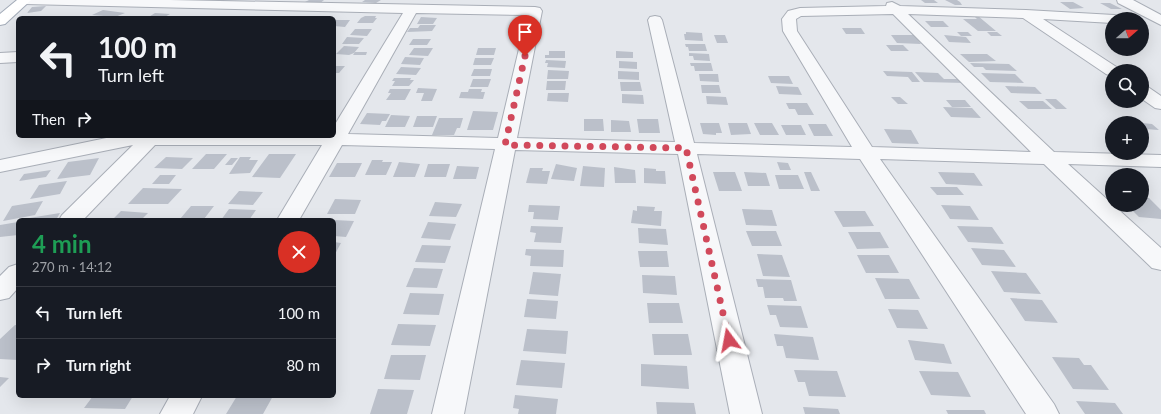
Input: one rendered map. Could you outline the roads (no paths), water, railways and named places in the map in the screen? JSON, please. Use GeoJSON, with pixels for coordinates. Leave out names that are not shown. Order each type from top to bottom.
{"type":"FeatureCollection","features":[{"type":"Feature","properties":{"kind":"main road"},"geometry":{"type":"LineString","coordinates":[[0,22],[25,0]]}},
{"type":"Feature","properties":{"kind":"street"},"geometry":{"type":"LineString","coordinates":[[25,0],[147,2],[273,12],[285,4],[388,9],[406,5],[535,11],[448,414]]}},
{"type":"Feature","properties":{"kind":"street"},"geometry":{"type":"LineString","coordinates":[[1006,0],[1105,66]]}},
{"type":"Feature","properties":{"kind":"street"},"geometry":{"type":"LineString","coordinates":[[1123,0],[1161,21]]}},
{"type":"Feature","properties":{"kind":"street"},"geometry":{"type":"LineString","coordinates":[[336,135],[406,5]]}},
{"type":"Feature","properties":{"kind":"street"},"geometry":{"type":"LineString","coordinates":[[891,5],[1161,262]]}},
{"type":"Feature","properties":{"kind":"street"},"geometry":{"type":"LineString","coordinates":[[1043,414],[865,152],[790,31],[789,19],[793,14],[800,12],[891,5],[1105,18]]}},
{"type":"Feature","properties":{"kind":"street"},"geometry":{"type":"LineString","coordinates":[[655,20],[686,148],[746,414]]}},
{"type":"Feature","properties":{"kind":"street"},"geometry":{"type":"LineString","coordinates":[[1149,21],[1161,21]]}},
{"type":"Feature","properties":{"kind":"street"},"geometry":{"type":"LineString","coordinates":[[0,58],[16,56]]}},
{"type":"Feature","properties":{"kind":"street"},"geometry":{"type":"LineString","coordinates":[[1149,96],[1161,104]]}},
{"type":"Feature","properties":{"kind":"street"},"geometry":{"type":"LineString","coordinates":[[0,166],[114,141],[140,138]]}},
{"type":"Feature","properties":{"kind":"street"},"geometry":{"type":"LineString","coordinates":[[72,218],[151,138]]}},
{"type":"Feature","properties":{"kind":"street"},"geometry":{"type":"LineString","coordinates":[[243,138],[865,152],[1161,161]]}},
{"type":"Feature","properties":{"kind":"street"},"geometry":{"type":"LineString","coordinates":[[289,218],[334,139]]}},
{"type":"Feature","properties":{"kind":"street"},"geometry":{"type":"LineString","coordinates":[[0,291],[16,275]]}},
{"type":"Feature","properties":{"kind":"street"},"geometry":{"type":"LineString","coordinates":[[176,414],[186,398]]}}]}
